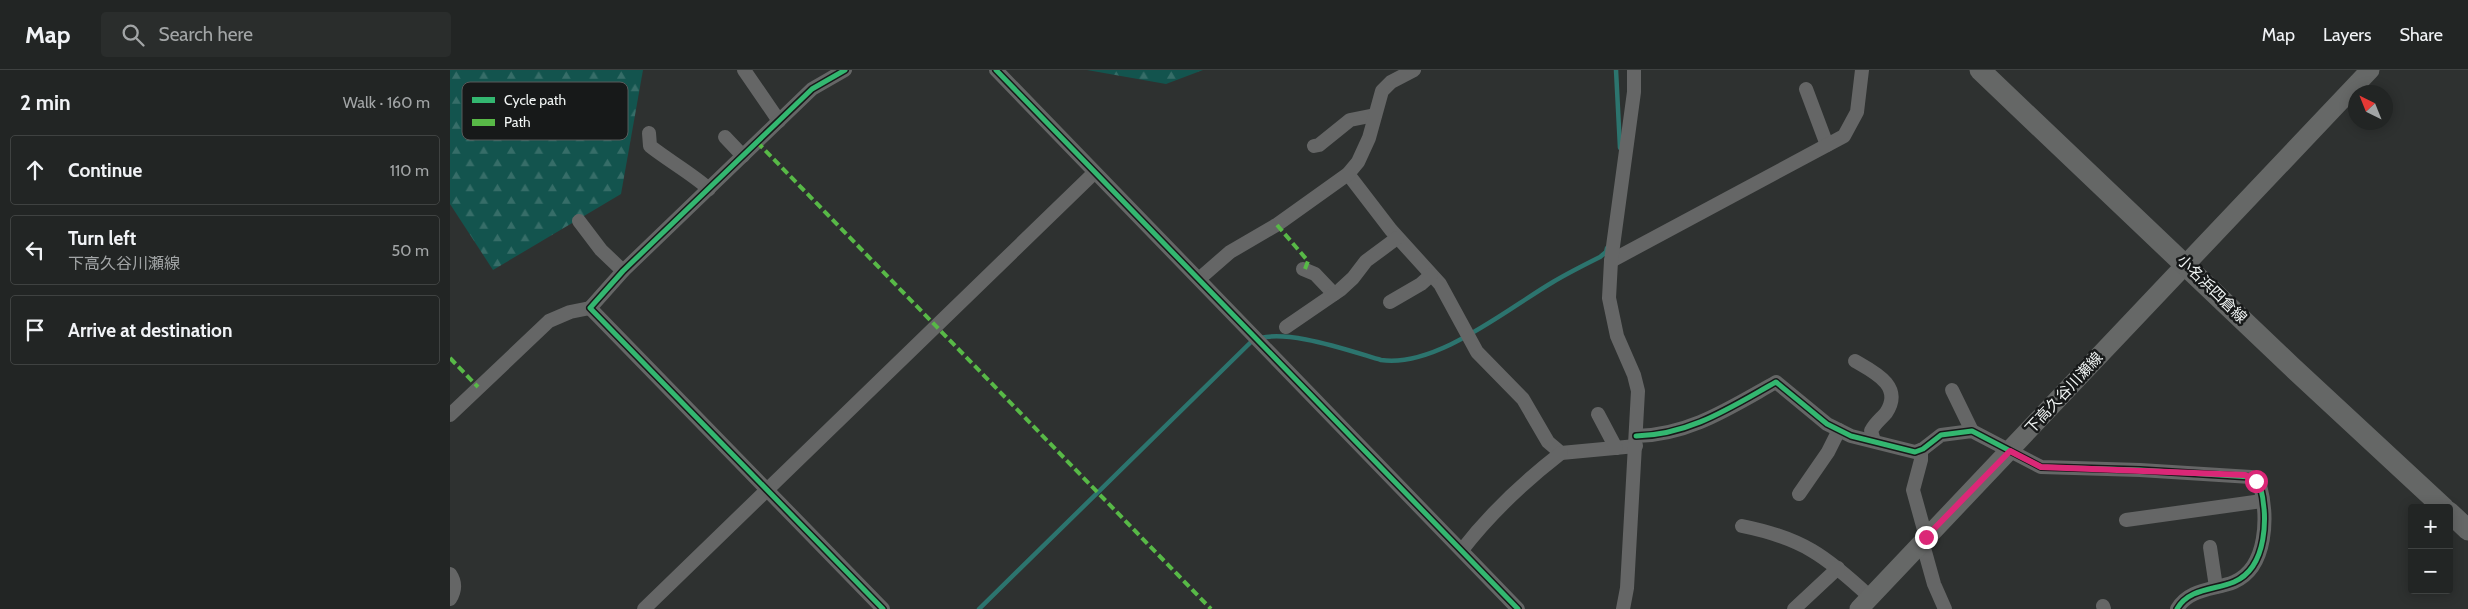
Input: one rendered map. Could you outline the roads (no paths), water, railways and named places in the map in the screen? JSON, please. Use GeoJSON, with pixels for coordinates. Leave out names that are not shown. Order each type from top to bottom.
{"type":"FeatureCollection","features":[{"type":"Feature","properties":{"kind":"main road","name":"小名浜四倉線"},"geometry":{"type":"LineString","coordinates":[[1980,70],[2291,366],[2440,504]]}},
{"type":"Feature","properties":{"kind":"main road","name":"下高久谷川瀬線"},"geometry":{"type":"LineString","coordinates":[[1864,603],[2370,70]]}},
{"type":"Feature","properties":{"kind":"main road"},"geometry":{"type":"LineString","coordinates":[[2453,516],[2468,530]]}},
{"type":"Feature","properties":{"kind":"street"},"geometry":{"type":"LineString","coordinates":[[744,70],[779,121]]}},
{"type":"Feature","properties":{"kind":"street"},"geometry":{"type":"LineString","coordinates":[[996,70],[1518,609]]}},
{"type":"Feature","properties":{"kind":"street"},"geometry":{"type":"LineString","coordinates":[[1199,279],[1230,252],[1278,224],[1348,174],[1358,162],[1369,138],[1382,90],[1391,82],[1414,70]]}},
{"type":"Feature","properties":{"kind":"street"},"geometry":{"type":"LineString","coordinates":[[1623,609],[1627,588],[1638,390],[1634,374],[1617,336],[1609,298],[1611,261],[1626,164],[1634,92],[1634,70]]}},
{"type":"Feature","properties":{"kind":"street"},"geometry":{"type":"LineString","coordinates":[[1611,261],[1844,136],[1857,112],[1862,70]]}},
{"type":"Feature","properties":{"kind":"street"},"geometry":{"type":"LineString","coordinates":[[450,414],[549,321],[570,312],[590,308],[623,272],[812,89],[839,71]]}},
{"type":"Feature","properties":{"kind":"street"},"geometry":{"type":"LineString","coordinates":[[1806,89],[1827,144]]}},
{"type":"Feature","properties":{"kind":"street"},"geometry":{"type":"LineString","coordinates":[[1314,146],[1319,146],[1346,115],[1375,115]]}},
{"type":"Feature","properties":{"kind":"street"},"geometry":{"type":"LineString","coordinates":[[649,133],[650,146],[709,189]]}},
{"type":"Feature","properties":{"kind":"street"},"geometry":{"type":"LineString","coordinates":[[725,137],[743,156]]}},
{"type":"Feature","properties":{"kind":"street"},"geometry":{"type":"LineString","coordinates":[[644,609],[1094,173]]}},
{"type":"Feature","properties":{"kind":"street"},"geometry":{"type":"LineString","coordinates":[[1348,174],[1397,238],[1440,284],[1477,352],[1523,399],[1548,442],[1561,453]]}},
{"type":"Feature","properties":{"kind":"street"},"geometry":{"type":"LineString","coordinates":[[579,221],[601,250],[623,272]]}},
{"type":"Feature","properties":{"kind":"street"},"geometry":{"type":"LineString","coordinates":[[1286,327],[1334,294],[1353,278],[1366,261],[1397,238]]}},
{"type":"Feature","properties":{"kind":"street"},"geometry":{"type":"LineString","coordinates":[[1303,269],[1314,274],[1334,294]]}},
{"type":"Feature","properties":{"kind":"street"},"geometry":{"type":"LineString","coordinates":[[1390,302],[1421,284],[1431,275]]}},
{"type":"Feature","properties":{"kind":"street"},"geometry":{"type":"LineString","coordinates":[[590,308],[883,609]]}},
{"type":"Feature","properties":{"kind":"street"},"geometry":{"type":"LineString","coordinates":[[1855,361],[1878,374],[1890,389],[1892,399],[1888,408],[1871,431],[1874,441]]}},
{"type":"Feature","properties":{"kind":"street"},"geometry":{"type":"LineString","coordinates":[[1462,550],[1487,521],[1543,467],[1561,453],[1616,448],[1706,421],[1776,382],[1827,424],[1851,436],[1915,452],[1921,450],[1941,435],[1972,431],[2041,467],[2245,475],[2260,485],[2264,526],[2259,556],[2250,572],[2234,582],[2194,594],[2177,609]]}},
{"type":"Feature","properties":{"kind":"street"},"geometry":{"type":"LineString","coordinates":[[1952,390],[1972,431]]}},
{"type":"Feature","properties":{"kind":"street"},"geometry":{"type":"LineString","coordinates":[[1598,414],[1616,448]]}},
{"type":"Feature","properties":{"kind":"street"},"geometry":{"type":"LineString","coordinates":[[1799,494],[1828,452],[1839,430]]}},
{"type":"Feature","properties":{"kind":"street"},"geometry":{"type":"LineString","coordinates":[[1921,450],[1921,460],[1913,490],[1934,584],[1945,609]]}},
{"type":"Feature","properties":{"kind":"street"},"geometry":{"type":"LineString","coordinates":[[2126,520],[2262,501]]}},
{"type":"Feature","properties":{"kind":"street"},"geometry":{"type":"LineString","coordinates":[[1742,526],[1768,531],[1802,543],[1838,568],[1864,603]]}},
{"type":"Feature","properties":{"kind":"street"},"geometry":{"type":"LineString","coordinates":[[2210,547],[2216,587]]}},
{"type":"Feature","properties":{"kind":"street"},"geometry":{"type":"LineString","coordinates":[[1794,609],[1838,568]]}},
{"type":"Feature","properties":{"kind":"street"},"geometry":{"type":"LineString","coordinates":[[450,574],[454,581],[453,593],[450,599]]}},
{"type":"Feature","properties":{"kind":"waterway"},"geometry":{"type":"LineString","coordinates":[[1616,70],[1620,148]]}},
{"type":"Feature","properties":{"kind":"waterway"},"geometry":{"type":"LineString","coordinates":[[979,609],[1252,341],[1265,337],[1297,338],[1334,346],[1381,360],[1402,360],[1425,355],[1447,346],[1493,321],[1553,282],[1600,257],[1606,252],[1607,248]]}}]}
